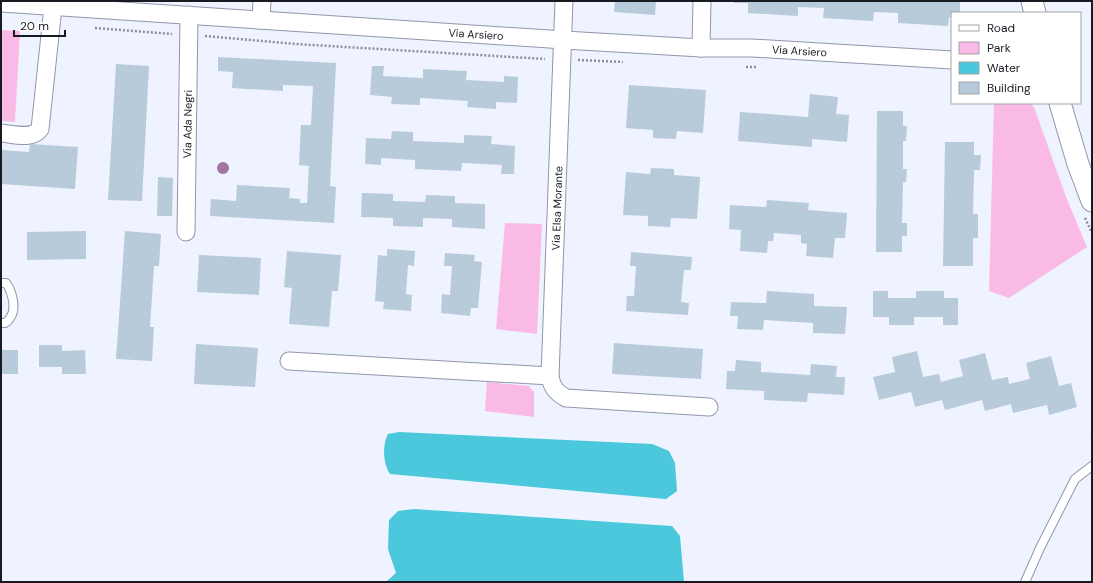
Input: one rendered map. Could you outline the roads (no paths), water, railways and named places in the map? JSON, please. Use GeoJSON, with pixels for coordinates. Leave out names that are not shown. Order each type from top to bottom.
{"type":"FeatureCollection","features":[{"type":"Feature","properties":{"kind":"street"},"geometry":{"type":"LineString","coordinates":[[261,20],[262,1]]}},
{"type":"Feature","properties":{"kind":"street","name":"Via Elsa Morante"},"geometry":{"type":"LineString","coordinates":[[564,1],[564,40],[550,376],[552,386],[557,393],[566,398],[709,407]]}},
{"type":"Feature","properties":{"kind":"street"},"geometry":{"type":"LineString","coordinates":[[701,48],[702,1]]}},
{"type":"Feature","properties":{"kind":"street"},"geometry":{"type":"LineString","coordinates":[[1032,1],[1035,12]]}},
{"type":"Feature","properties":{"kind":"street","name":"Via Arsiero"},"geometry":{"type":"LineString","coordinates":[[1,3],[42,4],[189,16],[564,40],[701,48],[752,48],[951,60]]}},
{"type":"Feature","properties":{"kind":"street"},"geometry":{"type":"LineString","coordinates":[[1,132],[31,135],[37,134],[40,129],[42,4]]}},
{"type":"Feature","properties":{"kind":"street","name":"Via Ada Negri"},"geometry":{"type":"LineString","coordinates":[[186,232],[189,16]]}},
{"type":"Feature","properties":{"kind":"street"},"geometry":{"type":"LineString","coordinates":[[1060,104],[1090,190]]}},
{"type":"Feature","properties":{"kind":"street"},"geometry":{"type":"LineString","coordinates":[[289,362],[550,376]]}},
{"type":"Feature","properties":{"kind":"lane"},"geometry":{"type":"LineString","coordinates":[[1,283],[6,283],[10,288],[13,310],[11,318],[6,323],[1,323]]}},
{"type":"Feature","properties":{"kind":"lane"},"geometry":{"type":"LineString","coordinates":[[1025,582],[1040,548],[1075,479],[1092,466]]}},
{"type":"Feature","properties":{"kind":"water"},"geometry":{"type":"Polygon","coordinates":[[[399,432],[652,444],[669,451],[675,463],[677,491],[666,499],[390,474],[386,465],[384,454],[386,438],[388,434],[399,432]]]}},
{"type":"Feature","properties":{"kind":"water"},"geometry":{"type":"Polygon","coordinates":[[[414,509],[672,526],[680,536],[684,582],[386,582],[396,573],[388,549],[389,520],[398,511],[414,509]]]}}]}
